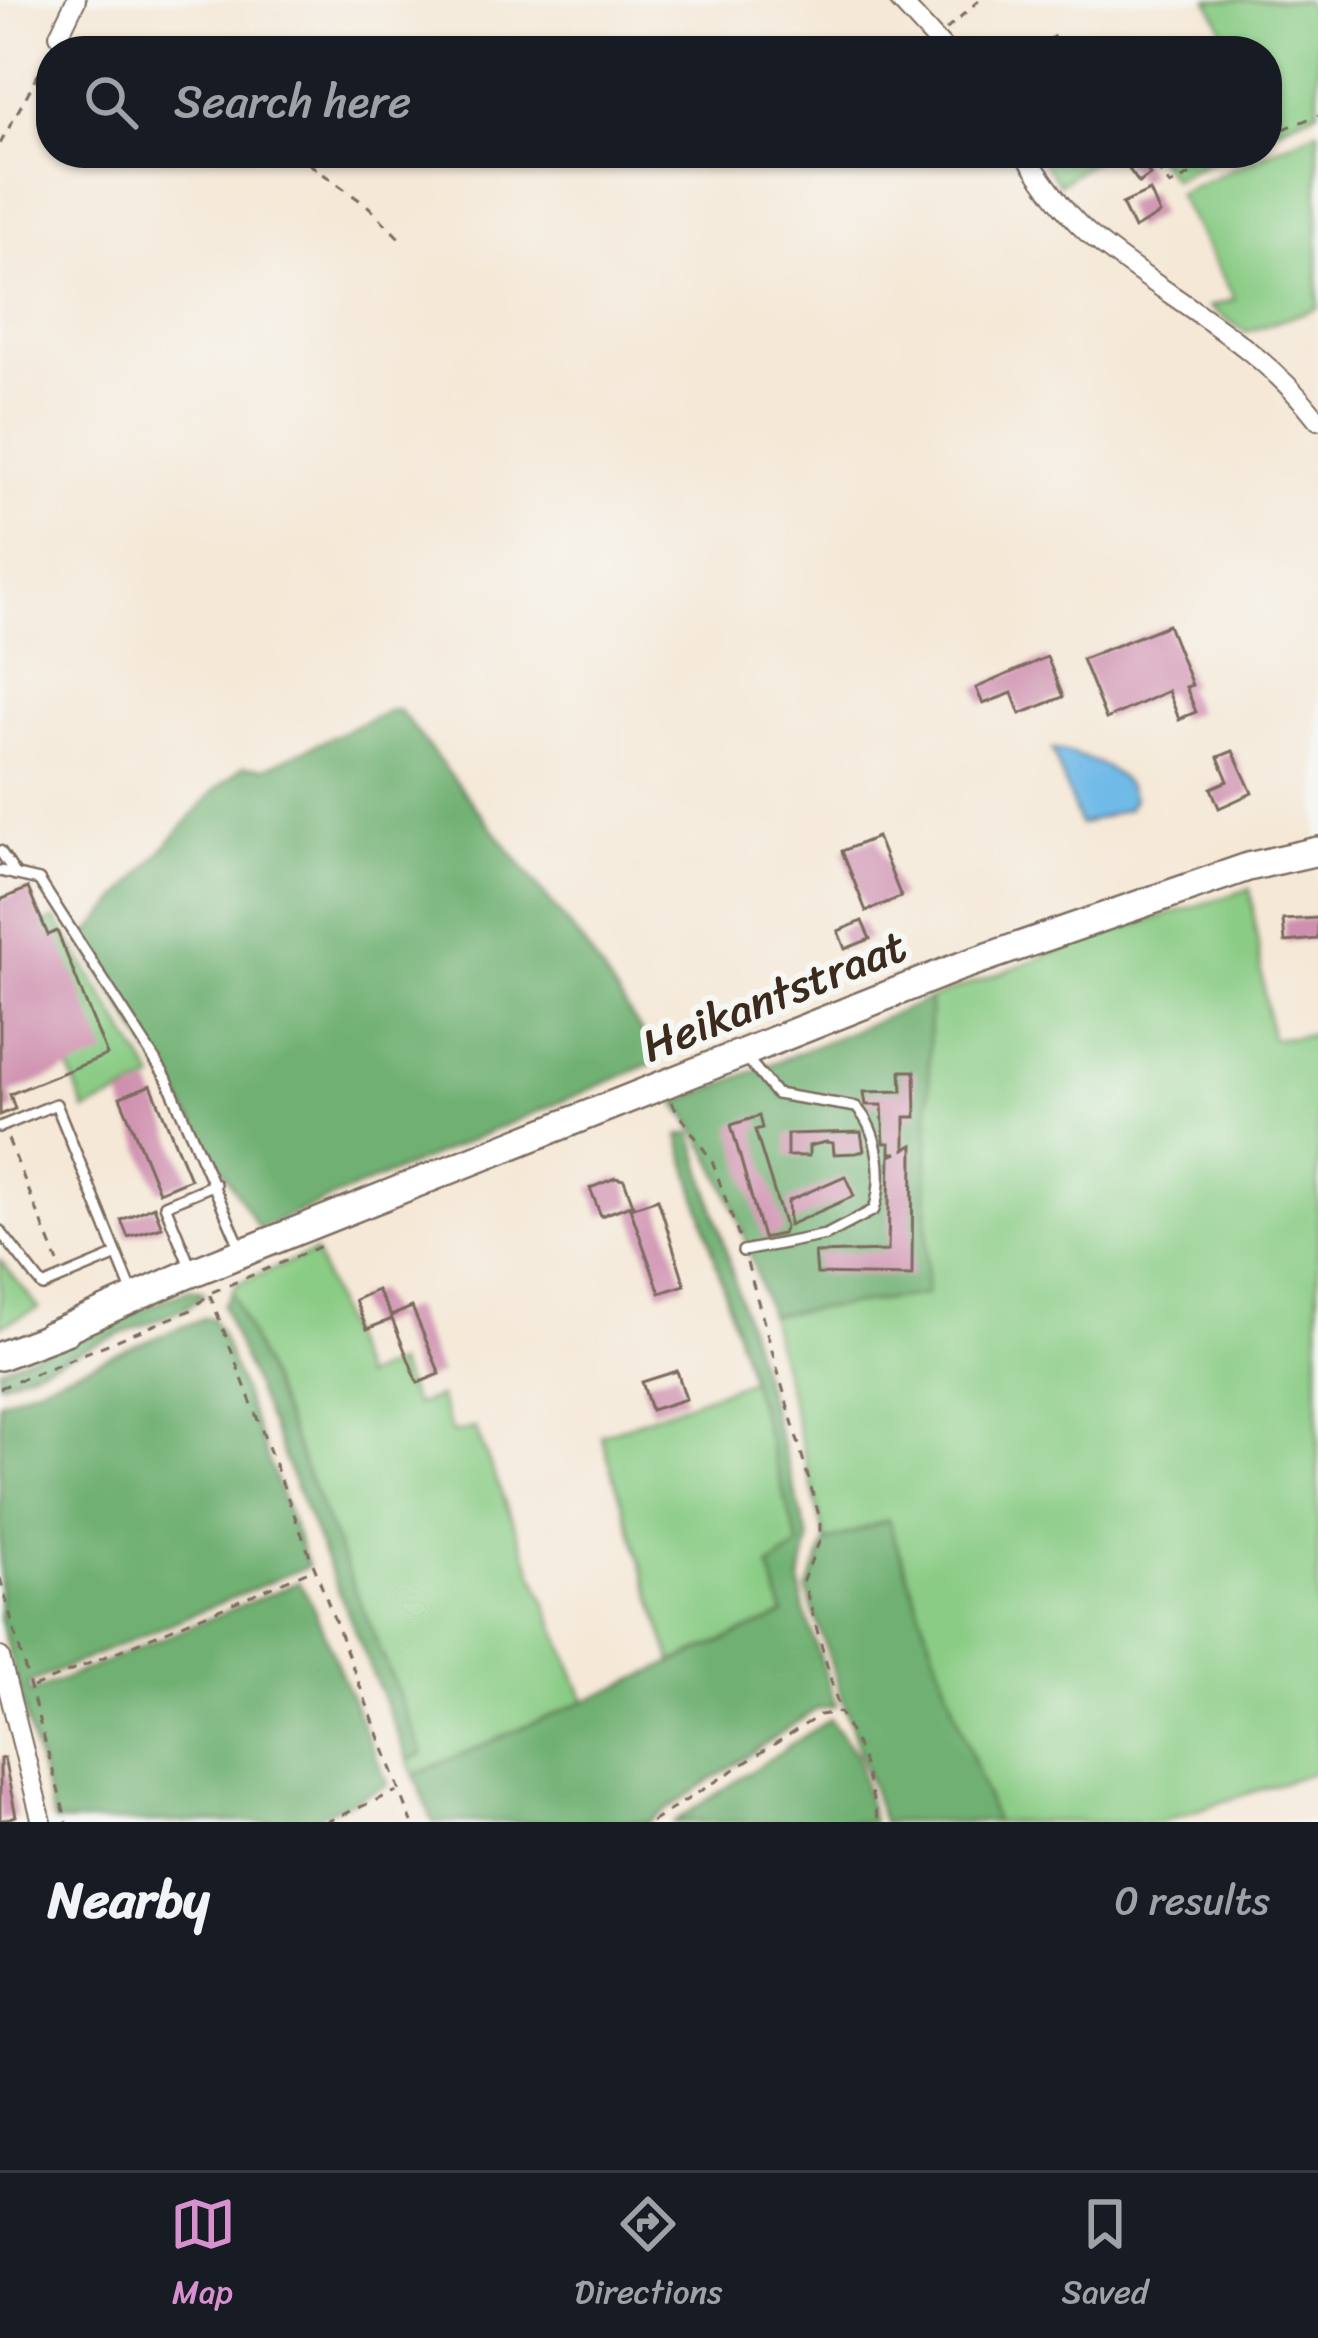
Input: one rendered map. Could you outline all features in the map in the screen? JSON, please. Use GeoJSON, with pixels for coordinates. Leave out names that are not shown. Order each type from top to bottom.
{"type":"FeatureCollection","features":[{"type":"Feature","properties":{"kind":"street"},"geometry":{"type":"LineString","coordinates":[[59,34],[76,0]]}},
{"type":"Feature","properties":{"kind":"street"},"geometry":{"type":"LineString","coordinates":[[899,0],[933,36]]}},
{"type":"Feature","properties":{"kind":"street"},"geometry":{"type":"LineString","coordinates":[[1036,168],[1092,238],[1239,340],[1289,383],[1318,420]]}},
{"type":"Feature","properties":{"kind":"street","name":"Heikantstraat"},"geometry":{"type":"LineString","coordinates":[[0,1356],[135,1300],[202,1280],[257,1251],[956,968],[1248,867],[1318,851]]}},
{"type":"Feature","properties":{"kind":"street"},"geometry":{"type":"LineString","coordinates":[[0,1658],[42,1822]]}},
{"type":"Feature","properties":{"kind":"lane"},"geometry":{"type":"LineString","coordinates":[[0,851],[16,875]]}},
{"type":"Feature","properties":{"kind":"lane"},"geometry":{"type":"LineString","coordinates":[[0,872],[39,880],[166,1077],[215,1184],[257,1251]]}},
{"type":"Feature","properties":{"kind":"lane"},"geometry":{"type":"LineString","coordinates":[[743,1251],[826,1235],[874,1210],[880,1192],[869,1128],[856,1107],[776,1094],[764,1086],[745,1053]]}},
{"type":"Feature","properties":{"kind":"lane"},"geometry":{"type":"LineString","coordinates":[[1,1126],[56,1104],[135,1300]]}},
{"type":"Feature","properties":{"kind":"lane"},"geometry":{"type":"LineString","coordinates":[[202,1280],[165,1205],[215,1184]]}},
{"type":"Feature","properties":{"kind":"lane"},"geometry":{"type":"LineString","coordinates":[[0,1232],[43,1286],[117,1255]]}},
{"type":"Feature","properties":{"kind":"path"},"geometry":{"type":"LineString","coordinates":[[949,36],[980,0]]}},
{"type":"Feature","properties":{"kind":"path"},"geometry":{"type":"LineString","coordinates":[[59,34],[63,36]]}},
{"type":"Feature","properties":{"kind":"path"},"geometry":{"type":"LineString","coordinates":[[0,145],[36,80]]}},
{"type":"Feature","properties":{"kind":"path"},"geometry":{"type":"LineString","coordinates":[[1282,130],[1318,115]]}},
{"type":"Feature","properties":{"kind":"path"},"geometry":{"type":"LineString","coordinates":[[315,168],[369,207],[401,240]]}},
{"type":"Feature","properties":{"kind":"path"},"geometry":{"type":"LineString","coordinates":[[1157,168],[1170,185],[1203,168]]}},
{"type":"Feature","properties":{"kind":"path"},"geometry":{"type":"LineString","coordinates":[[670,1101],[712,1161],[772,1341],[820,1519],[820,1540],[803,1580],[840,1712],[861,1754],[878,1822]]}},
{"type":"Feature","properties":{"kind":"path"},"geometry":{"type":"LineString","coordinates":[[1,1126],[64,1277]]}},
{"type":"Feature","properties":{"kind":"path"},"geometry":{"type":"LineString","coordinates":[[0,1388],[190,1310],[202,1280]]}},
{"type":"Feature","properties":{"kind":"path"},"geometry":{"type":"LineString","coordinates":[[202,1280],[412,1822]]}},
{"type":"Feature","properties":{"kind":"path"},"geometry":{"type":"LineString","coordinates":[[33,1688],[317,1568]]}},
{"type":"Feature","properties":{"kind":"path"},"geometry":{"type":"LineString","coordinates":[[0,1578],[67,1822]]}},
{"type":"Feature","properties":{"kind":"path"},"geometry":{"type":"LineString","coordinates":[[652,1822],[820,1715],[840,1712]]}},
{"type":"Feature","properties":{"kind":"path"},"geometry":{"type":"LineString","coordinates":[[326,1822],[399,1790]]}},
{"type":"Feature","properties":{"kind":"green space"},"geometry":{"type":"Polygon","coordinates":[[[1208,0],[1306,0],[1318,29],[1318,110],[1282,126],[1282,36],[1212,36],[1224,30],[1208,0]]]}},
{"type":"Feature","properties":{"kind":"green space"},"geometry":{"type":"Polygon","coordinates":[[[1318,130],[1318,308],[1246,332],[1209,307],[1235,299],[1177,194],[1234,168],[1282,168],[1282,146],[1318,130]]]}},
{"type":"Feature","properties":{"kind":"green space"},"geometry":{"type":"Polygon","coordinates":[[[1047,168],[1083,168],[1059,184],[1047,168]]]}},
{"type":"Feature","properties":{"kind":"green space"},"geometry":{"type":"Polygon","coordinates":[[[1164,168],[1196,168],[1173,180],[1164,168]]]}},
{"type":"Feature","properties":{"kind":"green space"},"geometry":{"type":"Polygon","coordinates":[[[391,710],[400,711],[588,950],[660,1060],[259,1229],[82,941],[213,792],[244,766],[265,768],[391,710]]]}},
{"type":"Feature","properties":{"kind":"green space"},"geometry":{"type":"Polygon","coordinates":[[[1250,889],[1271,1039],[1318,1034],[1318,1771],[1160,1822],[995,1822],[888,1521],[826,1542],[769,1315],[926,1294],[930,999],[1091,939],[1250,889]]]}},
{"type":"Feature","properties":{"kind":"green space"},"geometry":{"type":"Polygon","coordinates":[[[56,919],[155,1080],[85,1111],[68,1065],[0,937],[56,919]]]}},
{"type":"Feature","properties":{"kind":"green space"},"geometry":{"type":"Polygon","coordinates":[[[930,999],[926,1295],[769,1315],[721,1177],[676,1103],[930,999]]]}},
{"type":"Feature","properties":{"kind":"green space"},"geometry":{"type":"Polygon","coordinates":[[[692,1133],[809,1540],[800,1581],[803,1606],[836,1706],[817,1709],[648,1822],[433,1822],[414,1775],[784,1615],[769,1567],[799,1546],[679,1136],[692,1133]]]}},
{"type":"Feature","properties":{"kind":"green space"},"geometry":{"type":"Polygon","coordinates":[[[315,1252],[362,1378],[396,1364],[415,1405],[439,1397],[452,1433],[475,1428],[585,1701],[414,1775],[408,1760],[423,1754],[232,1292],[237,1284],[315,1252]]]}},
{"type":"Feature","properties":{"kind":"green space"},"geometry":{"type":"Polygon","coordinates":[[[0,1260],[39,1308],[0,1326],[0,1260]]]}},
{"type":"Feature","properties":{"kind":"green space"},"geometry":{"type":"Polygon","coordinates":[[[190,1289],[205,1293],[186,1308],[0,1383],[0,1368],[190,1289]]]}},
{"type":"Feature","properties":{"kind":"green space"},"geometry":{"type":"Polygon","coordinates":[[[232,1292],[423,1754],[408,1760],[233,1334],[223,1305],[232,1292]]]}},
{"type":"Feature","properties":{"kind":"green space"},"geometry":{"type":"Polygon","coordinates":[[[212,1318],[221,1335],[308,1566],[29,1683],[30,1693],[298,1582],[310,1600],[388,1785],[305,1822],[54,1822],[0,1620],[0,1401],[212,1318]]]}},
{"type":"Feature","properties":{"kind":"green space"},"geometry":{"type":"Polygon","coordinates":[[[751,1380],[800,1546],[784,1615],[672,1662],[601,1435],[751,1380]]]}},
{"type":"Feature","properties":{"kind":"green space"},"geometry":{"type":"Polygon","coordinates":[[[888,1520],[995,1822],[883,1822],[807,1591],[826,1542],[888,1520]]]}},
{"type":"Feature","properties":{"kind":"green space"},"geometry":{"type":"Polygon","coordinates":[[[830,1719],[857,1756],[873,1822],[674,1822],[830,1719]]]}},
{"type":"Feature","properties":{"kind":"water"},"geometry":{"type":"Polygon","coordinates":[[[1052,749],[1088,759],[1122,780],[1133,800],[1127,809],[1080,825],[1052,749]]]}},
{"type":"Feature","properties":{"kind":"building"},"geometry":{"type":"Polygon","coordinates":[[[1128,168],[1146,168],[1150,175],[1139,183],[1128,168]]]}},
{"type":"Feature","properties":{"kind":"building"},"geometry":{"type":"Polygon","coordinates":[[[1150,191],[1160,214],[1134,229],[1122,204],[1150,191]]]}},
{"type":"Feature","properties":{"kind":"building"},"geometry":{"type":"Polygon","coordinates":[[[1168,625],[1192,685],[1186,687],[1196,712],[1179,719],[1168,691],[1106,719],[1082,659],[1168,625]]]}},
{"type":"Feature","properties":{"kind":"building"},"geometry":{"type":"Polygon","coordinates":[[[1047,657],[1063,697],[1020,714],[1012,693],[983,704],[976,688],[1047,657]]]}},
{"type":"Feature","properties":{"kind":"building"},"geometry":{"type":"Polygon","coordinates":[[[1233,751],[1252,793],[1219,808],[1211,788],[1228,781],[1218,757],[1233,751]]]}},
{"type":"Feature","properties":{"kind":"building"},"geometry":{"type":"Polygon","coordinates":[[[877,837],[901,897],[866,911],[842,851],[877,837]]]}},
{"type":"Feature","properties":{"kind":"building"},"geometry":{"type":"Polygon","coordinates":[[[28,888],[48,935],[57,931],[107,1055],[10,1094],[15,1109],[0,1115],[0,900],[28,888]]]}},
{"type":"Feature","properties":{"kind":"building"},"geometry":{"type":"Polygon","coordinates":[[[1318,918],[1318,939],[1285,942],[1283,920],[1318,918]]]}},
{"type":"Feature","properties":{"kind":"building"},"geometry":{"type":"Polygon","coordinates":[[[862,921],[870,939],[845,949],[838,931],[862,921]]]}},
{"type":"Feature","properties":{"kind":"building"},"geometry":{"type":"Polygon","coordinates":[[[901,1071],[915,1071],[916,1117],[905,1117],[905,1149],[913,1145],[912,1276],[817,1274],[815,1253],[888,1251],[890,1156],[897,1153],[890,1153],[890,1143],[884,1143],[882,1105],[866,1105],[864,1092],[902,1091],[901,1071]]]}},
{"type":"Feature","properties":{"kind":"building"},"geometry":{"type":"Polygon","coordinates":[[[151,1085],[190,1179],[159,1192],[120,1097],[151,1085]]]}},
{"type":"Feature","properties":{"kind":"building"},"geometry":{"type":"Polygon","coordinates":[[[759,1116],[762,1128],[755,1130],[785,1227],[782,1234],[763,1238],[731,1125],[759,1116]]]}},
{"type":"Feature","properties":{"kind":"building"},"geometry":{"type":"Polygon","coordinates":[[[861,1132],[864,1151],[834,1154],[833,1143],[826,1142],[809,1146],[809,1156],[787,1156],[787,1134],[861,1132]]]}},
{"type":"Feature","properties":{"kind":"building"},"geometry":{"type":"Polygon","coordinates":[[[845,1176],[854,1196],[789,1225],[788,1201],[845,1176]]]}},
{"type":"Feature","properties":{"kind":"building"},"geometry":{"type":"Polygon","coordinates":[[[615,1178],[624,1180],[633,1204],[601,1216],[590,1188],[615,1178]]]}},
{"type":"Feature","properties":{"kind":"building"},"geometry":{"type":"Polygon","coordinates":[[[658,1199],[685,1285],[660,1293],[630,1208],[658,1199]]]}},
{"type":"Feature","properties":{"kind":"building"},"geometry":{"type":"Polygon","coordinates":[[[154,1206],[162,1227],[128,1237],[121,1220],[154,1206]]]}},
{"type":"Feature","properties":{"kind":"building"},"geometry":{"type":"Polygon","coordinates":[[[377,1290],[391,1316],[412,1307],[440,1374],[418,1383],[392,1319],[367,1329],[355,1300],[377,1290]]]}},
{"type":"Feature","properties":{"kind":"building"},"geometry":{"type":"Polygon","coordinates":[[[677,1371],[686,1399],[651,1410],[642,1382],[677,1371]]]}},
{"type":"Feature","properties":{"kind":"building"},"geometry":{"type":"Polygon","coordinates":[[[4,1758],[16,1816],[0,1821],[0,1759],[4,1758]]]}}]}
